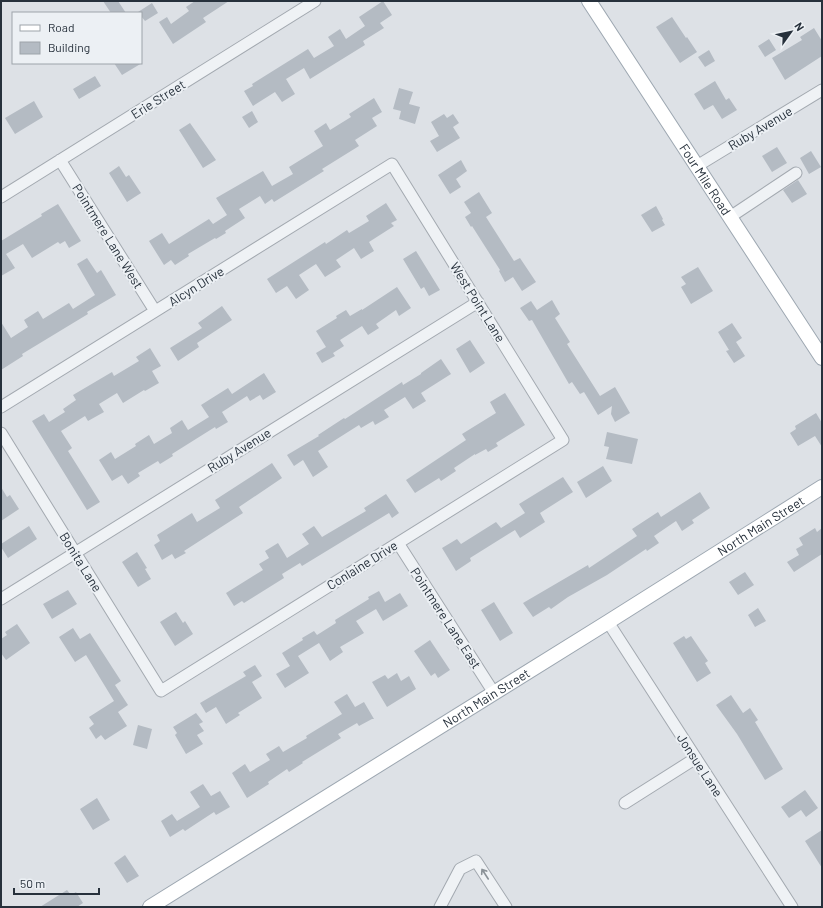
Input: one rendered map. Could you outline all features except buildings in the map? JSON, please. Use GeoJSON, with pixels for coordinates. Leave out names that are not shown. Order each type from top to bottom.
{"type":"FeatureCollection","features":[{"type":"Feature","properties":{"kind":"main road","name":"Four Mile Road"},"geometry":{"type":"LineString","coordinates":[[589,1],[822,358]]}},
{"type":"Feature","properties":{"kind":"main road","name":"North Main Street"},"geometry":{"type":"LineString","coordinates":[[150,907],[822,487]]}},
{"type":"Feature","properties":{"kind":"street","name":"Erie Street"},"geometry":{"type":"LineString","coordinates":[[1,196],[314,1]]}},
{"type":"Feature","properties":{"kind":"street","name":"Ruby Avenue"},"geometry":{"type":"LineString","coordinates":[[697,166],[822,90]]}},
{"type":"Feature","properties":{"kind":"street","name":"Pointmere Lane West"},"geometry":{"type":"LineString","coordinates":[[60,160],[155,311]]}},
{"type":"Feature","properties":{"kind":"street","name":"Alcyn Drive"},"geometry":{"type":"LineString","coordinates":[[1,407],[392,164]]}},
{"type":"Feature","properties":{"kind":"street","name":"West Point Lane"},"geometry":{"type":"LineString","coordinates":[[392,164],[563,440]]}},
{"type":"Feature","properties":{"kind":"street"},"geometry":{"type":"LineString","coordinates":[[730,217],[796,173]]}},
{"type":"Feature","properties":{"kind":"street","name":"Ruby Avenue"},"geometry":{"type":"LineString","coordinates":[[1,599],[478,302]]}},
{"type":"Feature","properties":{"kind":"street","name":"Bonita Lane"},"geometry":{"type":"LineString","coordinates":[[1,433],[161,691]]}},
{"type":"Feature","properties":{"kind":"street","name":"Conlaine Drive"},"geometry":{"type":"LineString","coordinates":[[161,691],[563,440]]}},
{"type":"Feature","properties":{"kind":"street","name":"Pointmere Lane East"},"geometry":{"type":"LineString","coordinates":[[398,543],[494,693]]}},
{"type":"Feature","properties":{"kind":"street","name":"Jonsue Lane"},"geometry":{"type":"LineString","coordinates":[[608,622],[792,907]]}},
{"type":"Feature","properties":{"kind":"street"},"geometry":{"type":"LineString","coordinates":[[625,803],[696,758]]}},
{"type":"Feature","properties":{"kind":"street"},"geometry":{"type":"LineString","coordinates":[[440,907],[460,869],[476,861],[506,907]]}}]}
